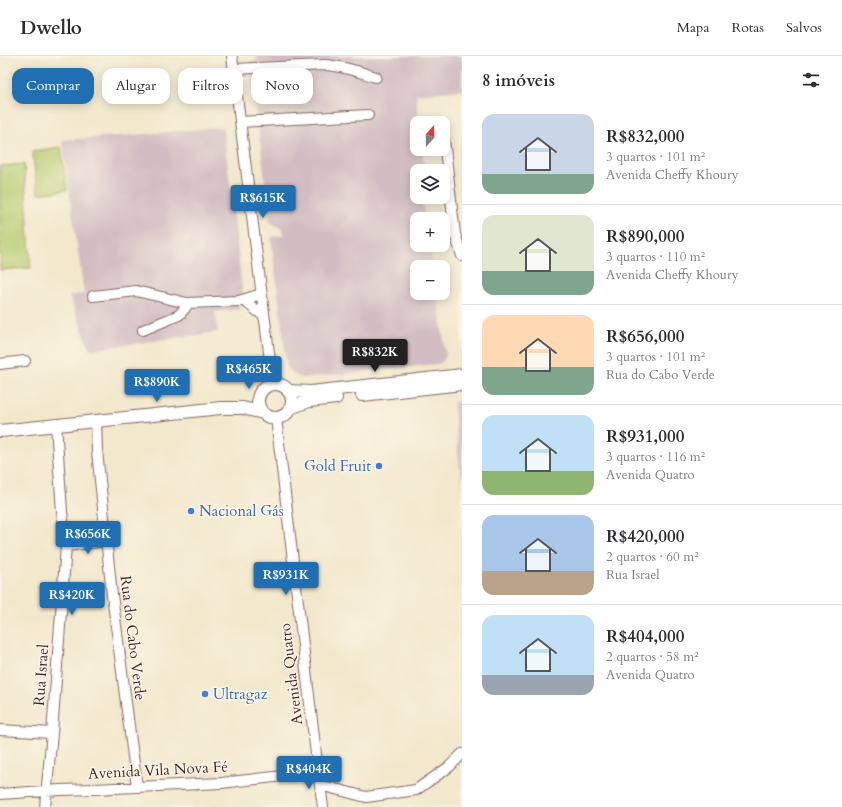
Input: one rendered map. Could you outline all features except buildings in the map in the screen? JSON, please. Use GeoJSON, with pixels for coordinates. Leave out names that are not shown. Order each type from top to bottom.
{"type":"FeatureCollection","features":[{"type":"Feature","properties":{"kind":"main road"},"geometry":{"type":"LineString","coordinates":[[288,391],[311,392],[462,375]]}},
{"type":"Feature","properties":{"kind":"main road"},"geometry":{"type":"LineString","coordinates":[[290,408],[325,399],[462,384]]}},
{"type":"Feature","properties":{"kind":"main road"},"geometry":{"type":"LineString","coordinates":[[0,430],[221,408],[243,408],[276,418],[287,413],[292,404],[288,391],[278,385],[272,385],[263,390],[258,400],[263,413]]}},
{"type":"Feature","properties":{"kind":"main road"},"geometry":{"type":"LineString","coordinates":[[221,408],[246,401],[260,394]]}},
{"type":"Feature","properties":{"kind":"street"},"geometry":{"type":"LineString","coordinates":[[232,56],[234,68]]}},
{"type":"Feature","properties":{"kind":"street"},"geometry":{"type":"LineString","coordinates":[[243,69],[325,65],[354,70],[376,77]]}},
{"type":"Feature","properties":{"kind":"street"},"geometry":{"type":"LineString","coordinates":[[238,104],[272,385]]}},
{"type":"Feature","properties":{"kind":"street"},"geometry":{"type":"LineString","coordinates":[[240,122],[368,115]]}},
{"type":"Feature","properties":{"kind":"street"},"geometry":{"type":"LineString","coordinates":[[446,156],[455,234],[462,256]]}},
{"type":"Feature","properties":{"kind":"street"},"geometry":{"type":"LineString","coordinates":[[93,296],[136,291],[187,303],[239,301],[261,294]]}},
{"type":"Feature","properties":{"kind":"street"},"geometry":{"type":"LineString","coordinates":[[243,300],[264,316]]}},
{"type":"Feature","properties":{"kind":"street"},"geometry":{"type":"LineString","coordinates":[[143,330],[179,315],[186,307],[187,303]]}},
{"type":"Feature","properties":{"kind":"street"},"geometry":{"type":"LineString","coordinates":[[0,364],[25,361]]}},
{"type":"Feature","properties":{"kind":"street","name":"Avenida Quatro"},"geometry":{"type":"LineString","coordinates":[[276,418],[323,807]]}},
{"type":"Feature","properties":{"kind":"street","name":"Rua do Cabo Verde"},"geometry":{"type":"LineString","coordinates":[[96,421],[97,451],[112,595],[137,787]]}},
{"type":"Feature","properties":{"kind":"street","name":"Rua Israel"},"geometry":{"type":"LineString","coordinates":[[45,807],[66,546],[56,425]]}},
{"type":"Feature","properties":{"kind":"street"},"geometry":{"type":"LineString","coordinates":[[66,546],[107,541]]}},
{"type":"Feature","properties":{"kind":"street"},"geometry":{"type":"LineString","coordinates":[[0,730],[52,733]]}},
{"type":"Feature","properties":{"kind":"street"},"geometry":{"type":"LineString","coordinates":[[320,785],[366,797],[416,790],[449,767],[462,754]]}},
{"type":"Feature","properties":{"kind":"street","name":"Avenida Vila Nova Fé"},"geometry":{"type":"LineString","coordinates":[[0,794],[221,783],[318,771]]}},
{"type":"Feature","properties":{"kind":"shaded area"},"geometry":{"type":"Polygon","coordinates":[[[257,56],[462,56],[462,90],[416,94],[418,116],[410,116],[410,156],[423,156],[424,164],[410,164],[410,204],[423,204],[424,212],[410,212],[410,252],[430,252],[432,260],[410,260],[410,300],[438,300],[446,356],[442,362],[438,364],[303,378],[296,376],[287,367],[271,237],[283,235],[283,230],[270,222],[255,104],[313,104],[313,68],[251,69],[250,61],[257,60],[257,56]]]}},
{"type":"Feature","properties":{"kind":"shaded area"},"geometry":{"type":"Polygon","coordinates":[[[223,127],[243,295],[238,297],[240,309],[215,312],[218,332],[90,350],[69,296],[84,294],[62,140],[223,127]]]}},
{"type":"Feature","properties":{"kind":"shaded area"},"geometry":{"type":"Polygon","coordinates":[[[462,401],[462,489],[453,402],[462,401]]]}},
{"type":"Feature","properties":{"kind":"green space"},"geometry":{"type":"Polygon","coordinates":[[[61,147],[67,190],[38,194],[32,151],[61,147]]]}},
{"type":"Feature","properties":{"kind":"green space"},"geometry":{"type":"Polygon","coordinates":[[[24,164],[31,268],[0,270],[0,166],[24,164]]]}},
{"type":"Feature","properties":{"kind":"place","name":"Gold Fruit"},"geometry":{"type":"Point","coordinates":[379,466]}},
{"type":"Feature","properties":{"kind":"place","name":"Nacional Gás"},"geometry":{"type":"Point","coordinates":[191,511]}},
{"type":"Feature","properties":{"kind":"place","name":"Ultragaz"},"geometry":{"type":"Point","coordinates":[205,694]}}]}
